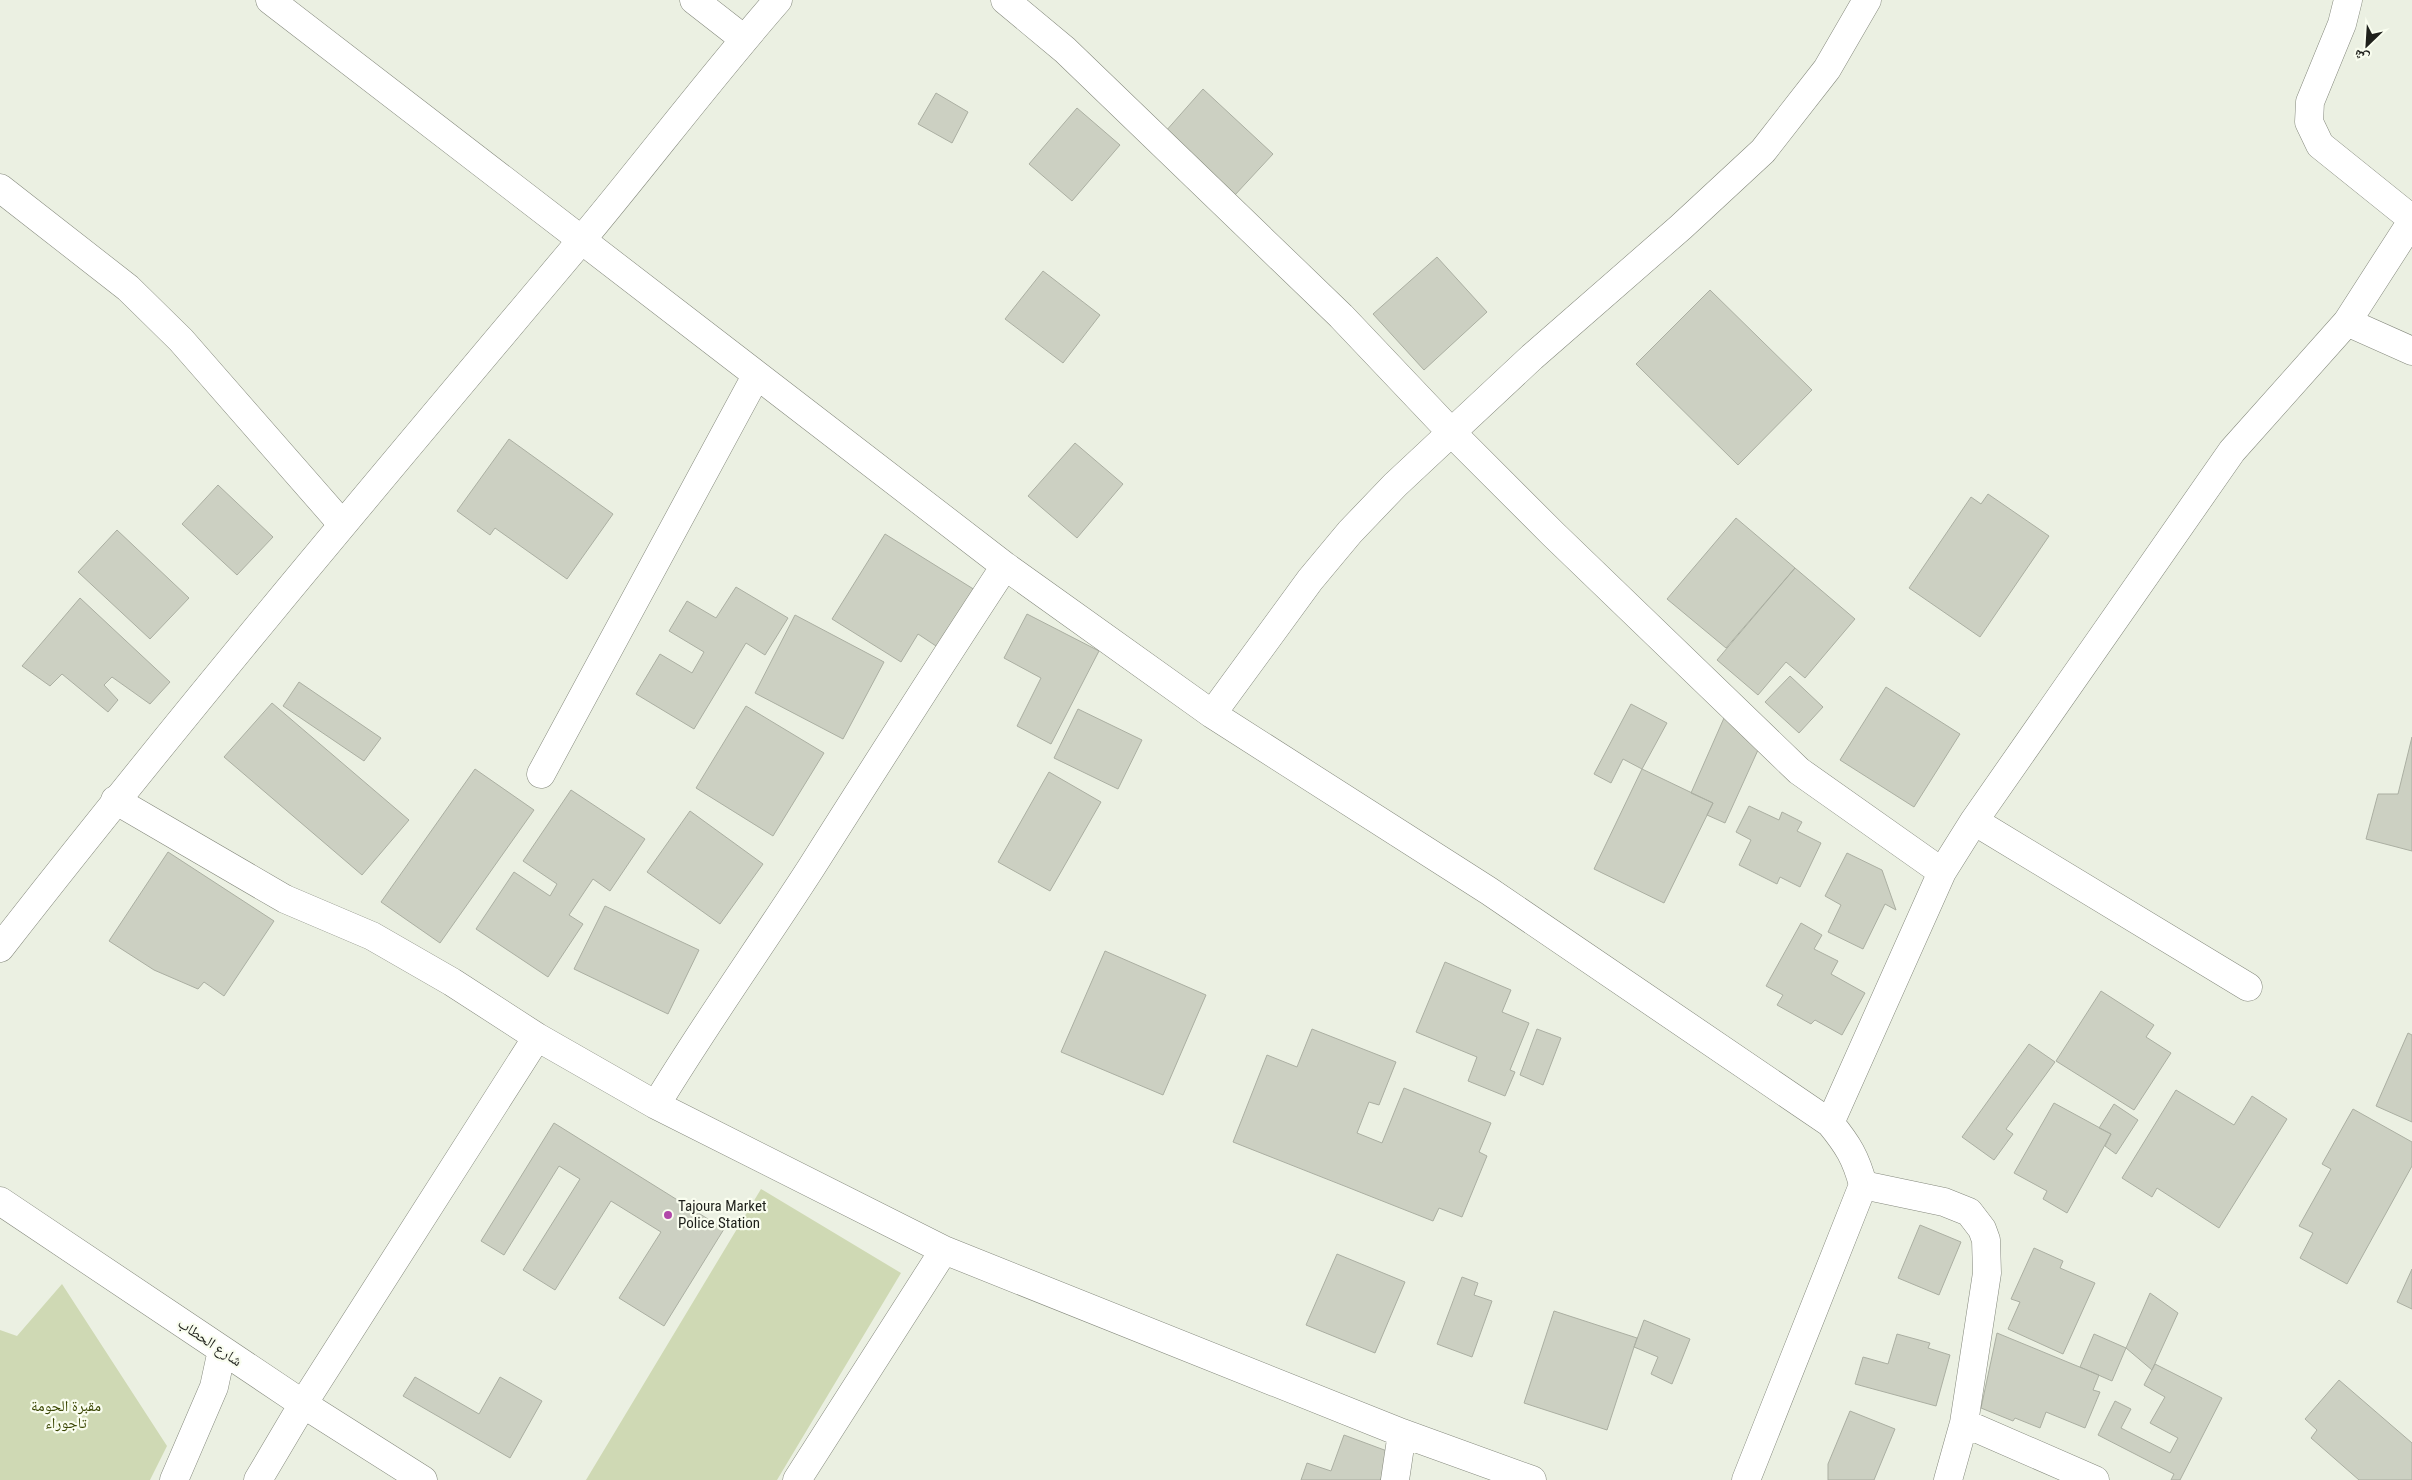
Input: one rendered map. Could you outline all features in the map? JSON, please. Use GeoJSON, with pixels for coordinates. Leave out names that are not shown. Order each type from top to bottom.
{"type":"FeatureCollection","features":[{"type":"Feature","properties":{"kind":"street"},"geometry":{"type":"LineString","coordinates":[[270,0],[1005,566],[1212,714],[1490,891],[1830,1123],[1850,1147],[1858,1164],[1863,1185],[1746,1480]]}},
{"type":"Feature","properties":{"kind":"street"},"geometry":{"type":"LineString","coordinates":[[694,0],[744,39]]}},
{"type":"Feature","properties":{"kind":"street"},"geometry":{"type":"LineString","coordinates":[[0,948],[115,800],[342,524],[582,239],[744,39],[778,0]]}},
{"type":"Feature","properties":{"kind":"street"},"geometry":{"type":"LineString","coordinates":[[1005,0],[1064,50],[1341,316],[1452,433],[1799,772],[1942,872]]}},
{"type":"Feature","properties":{"kind":"street"},"geometry":{"type":"LineString","coordinates":[[1212,714],[1310,580],[1350,532],[1395,485],[1546,344],[1681,227],[1763,152],[1827,69],[1867,0]]}},
{"type":"Feature","properties":{"kind":"street"},"geometry":{"type":"LineString","coordinates":[[1830,1123],[1942,872],[1974,820],[2232,451],[2347,322],[2412,220],[2320,145],[2309,122],[2310,102],[2342,24],[2348,0]]}},
{"type":"Feature","properties":{"kind":"street"},"geometry":{"type":"LineString","coordinates":[[0,188],[128,288],[181,340],[342,524]]}},
{"type":"Feature","properties":{"kind":"street"},"geometry":{"type":"LineString","coordinates":[[2347,322],[2412,351]]}},
{"type":"Feature","properties":{"kind":"street"},"geometry":{"type":"LineString","coordinates":[[541,774],[756,376]]}},
{"type":"Feature","properties":{"kind":"street"},"geometry":{"type":"LineString","coordinates":[[656,1105],[695,1041],[810,869],[899,727],[1005,566]]}},
{"type":"Feature","properties":{"kind":"street"},"geometry":{"type":"LineString","coordinates":[[115,800],[285,899],[372,936],[452,982],[537,1037],[656,1105],[944,1250],[1402,1433],[1532,1480]]}},
{"type":"Feature","properties":{"kind":"street"},"geometry":{"type":"LineString","coordinates":[[1974,820],[2248,987]]}},
{"type":"Feature","properties":{"kind":"street"},"geometry":{"type":"LineString","coordinates":[[258,1480],[303,1404],[537,1037]]}},
{"type":"Feature","properties":{"kind":"street"},"geometry":{"type":"LineString","coordinates":[[1863,1185],[1944,1202],[1969,1212],[1982,1229],[1986,1240],[1987,1273],[1964,1423],[1948,1480]]}},
{"type":"Feature","properties":{"kind":"street","name":"شارع الحطاب"},"geometry":{"type":"LineString","coordinates":[[0,1201],[303,1404],[423,1480]]}},
{"type":"Feature","properties":{"kind":"street"},"geometry":{"type":"LineString","coordinates":[[797,1480],[944,1250]]}},
{"type":"Feature","properties":{"kind":"street"},"geometry":{"type":"LineString","coordinates":[[174,1480],[214,1387],[222,1350]]}},
{"type":"Feature","properties":{"kind":"street"},"geometry":{"type":"LineString","coordinates":[[1964,1423],[2095,1480]]}},
{"type":"Feature","properties":{"kind":"street"},"geometry":{"type":"LineString","coordinates":[[1395,1480],[1402,1433]]}},
{"type":"Feature","properties":{"kind":"green space"},"geometry":{"type":"Polygon","coordinates":[[[761,1189],[901,1273],[777,1480],[586,1480],[761,1189]]]}},
{"type":"Feature","properties":{"kind":"green space","name":"مقبرة الحومة تاجوراء"},"geometry":{"type":"Polygon","coordinates":[[[62,1284],[167,1446],[150,1480],[0,1480],[0,1330],[17,1336],[62,1284]]]}},
{"type":"Feature","properties":{"kind":"building"},"geometry":{"type":"Polygon","coordinates":[[[1203,89],[1273,154],[1234,196],[1165,132],[1203,89]]]}},
{"type":"Feature","properties":{"kind":"building"},"geometry":{"type":"Polygon","coordinates":[[[936,93],[968,112],[952,143],[918,124],[936,93]]]}},
{"type":"Feature","properties":{"kind":"building"},"geometry":{"type":"Polygon","coordinates":[[[1077,108],[1120,145],[1072,201],[1029,164],[1077,108]]]}},
{"type":"Feature","properties":{"kind":"building"},"geometry":{"type":"Polygon","coordinates":[[[1437,257],[1487,312],[1424,370],[1373,314],[1437,257]]]}},
{"type":"Feature","properties":{"kind":"building"},"geometry":{"type":"Polygon","coordinates":[[[1043,271],[1100,315],[1063,363],[1005,319],[1043,271]]]}},
{"type":"Feature","properties":{"kind":"building"},"geometry":{"type":"Polygon","coordinates":[[[1710,290],[1812,390],[1738,465],[1636,364],[1710,290]]]}},
{"type":"Feature","properties":{"kind":"building"},"geometry":{"type":"Polygon","coordinates":[[[509,439],[613,514],[567,579],[495,528],[490,535],[457,511],[509,439]]]}},
{"type":"Feature","properties":{"kind":"building"},"geometry":{"type":"Polygon","coordinates":[[[1075,443],[1123,484],[1077,538],[1028,496],[1075,443]]]}},
{"type":"Feature","properties":{"kind":"building"},"geometry":{"type":"Polygon","coordinates":[[[218,485],[273,537],[237,575],[182,524],[218,485]]]}},
{"type":"Feature","properties":{"kind":"building"},"geometry":{"type":"Polygon","coordinates":[[[1988,494],[2049,536],[1980,637],[1909,588],[1971,497],[1981,504],[1988,494]]]}},
{"type":"Feature","properties":{"kind":"building"},"geometry":{"type":"Polygon","coordinates":[[[1736,518],[1795,568],[1726,648],[1667,599],[1736,518]]]}},
{"type":"Feature","properties":{"kind":"building"},"geometry":{"type":"Polygon","coordinates":[[[117,530],[189,598],[150,639],[78,572],[117,530]]]}},
{"type":"Feature","properties":{"kind":"building"},"geometry":{"type":"Polygon","coordinates":[[[885,534],[975,590],[939,648],[918,634],[901,662],[832,619],[885,534]]]}},
{"type":"Feature","properties":{"kind":"building"},"geometry":{"type":"Polygon","coordinates":[[[1795,568],[1855,619],[1805,678],[1786,662],[1758,695],[1717,660],[1795,568]]]}},
{"type":"Feature","properties":{"kind":"building"},"geometry":{"type":"Polygon","coordinates":[[[736,587],[788,618],[765,655],[746,643],[694,729],[636,694],[660,654],[692,673],[704,652],[669,631],[687,601],[716,618],[736,587]]]}},
{"type":"Feature","properties":{"kind":"building"},"geometry":{"type":"Polygon","coordinates":[[[80,598],[170,682],[150,704],[112,677],[104,685],[118,700],[108,712],[62,674],[50,686],[22,666],[80,598]]]}},
{"type":"Feature","properties":{"kind":"building"},"geometry":{"type":"Polygon","coordinates":[[[1027,614],[1099,651],[1051,744],[1017,726],[1041,678],[1004,658],[1027,614]]]}},
{"type":"Feature","properties":{"kind":"building"},"geometry":{"type":"Polygon","coordinates":[[[795,615],[884,662],[843,739],[755,693],[795,615]]]}},
{"type":"Feature","properties":{"kind":"building"},"geometry":{"type":"Polygon","coordinates":[[[1790,676],[1823,707],[1799,733],[1765,702],[1790,676]]]}},
{"type":"Feature","properties":{"kind":"building"},"geometry":{"type":"Polygon","coordinates":[[[299,682],[381,738],[364,761],[283,706],[299,682]]]}},
{"type":"Feature","properties":{"kind":"building"},"geometry":{"type":"Polygon","coordinates":[[[1886,687],[1960,734],[1914,807],[1840,760],[1886,687]]]}},
{"type":"Feature","properties":{"kind":"building"},"geometry":{"type":"Polygon","coordinates":[[[272,703],[409,820],[362,875],[224,757],[272,703]]]}},
{"type":"Feature","properties":{"kind":"building"},"geometry":{"type":"Polygon","coordinates":[[[1631,704],[1667,723],[1642,769],[1623,759],[1611,783],[1594,774],[1631,704]]]}},
{"type":"Feature","properties":{"kind":"building"},"geometry":{"type":"Polygon","coordinates":[[[746,706],[824,753],[773,836],[696,788],[746,706]]]}},
{"type":"Feature","properties":{"kind":"building"},"geometry":{"type":"Polygon","coordinates":[[[1078,709],[1142,740],[1118,789],[1054,758],[1078,709]]]}},
{"type":"Feature","properties":{"kind":"building"},"geometry":{"type":"Polygon","coordinates":[[[1724,718],[1758,750],[1725,823],[1707,815],[1713,803],[1691,793],[1724,718]]]}},
{"type":"Feature","properties":{"kind":"building"},"geometry":{"type":"Polygon","coordinates":[[[2412,737],[2412,851],[2366,839],[2378,794],[2398,794],[2412,737]]]}},
{"type":"Feature","properties":{"kind":"building"},"geometry":{"type":"Polygon","coordinates":[[[475,769],[534,810],[440,943],[381,902],[475,769]]]}},
{"type":"Feature","properties":{"kind":"building"},"geometry":{"type":"Polygon","coordinates":[[[1642,769],[1713,803],[1664,903],[1594,869],[1642,769]]]}},
{"type":"Feature","properties":{"kind":"building"},"geometry":{"type":"Polygon","coordinates":[[[1049,772],[1101,802],[1050,891],[998,862],[1049,772]]]}},
{"type":"Feature","properties":{"kind":"building"},"geometry":{"type":"Polygon","coordinates":[[[571,790],[645,839],[610,891],[593,879],[569,915],[583,924],[548,977],[476,929],[514,872],[550,896],[557,884],[523,861],[571,790]]]}},
{"type":"Feature","properties":{"kind":"building"},"geometry":{"type":"Polygon","coordinates":[[[1749,806],[1779,820],[1782,812],[1802,822],[1797,831],[1821,843],[1800,887],[1780,877],[1777,884],[1739,865],[1751,840],[1736,832],[1749,806]]]}},
{"type":"Feature","properties":{"kind":"building"},"geometry":{"type":"Polygon","coordinates":[[[690,811],[763,864],[720,924],[647,872],[690,811]]]}},
{"type":"Feature","properties":{"kind":"building"},"geometry":{"type":"Polygon","coordinates":[[[168,852],[274,921],[224,996],[204,982],[198,989],[154,970],[109,941],[168,852]]]}},
{"type":"Feature","properties":{"kind":"building"},"geometry":{"type":"Polygon","coordinates":[[[1847,853],[1882,870],[1896,910],[1885,904],[1863,949],[1828,932],[1841,905],[1825,896],[1847,853]]]}},
{"type":"Feature","properties":{"kind":"building"},"geometry":{"type":"Polygon","coordinates":[[[605,906],[699,950],[668,1014],[574,969],[605,906]]]}},
{"type":"Feature","properties":{"kind":"building"},"geometry":{"type":"Polygon","coordinates":[[[1801,923],[1822,935],[1814,949],[1838,961],[1831,974],[1865,993],[1842,1035],[1815,1020],[1811,1024],[1777,1005],[1783,995],[1766,986],[1801,923]]]}},
{"type":"Feature","properties":{"kind":"building"},"geometry":{"type":"Polygon","coordinates":[[[1105,951],[1206,995],[1163,1095],[1061,1052],[1105,951]]]}},
{"type":"Feature","properties":{"kind":"building"},"geometry":{"type":"Polygon","coordinates":[[[1445,962],[1511,990],[1502,1012],[1529,1023],[1510,1070],[1515,1072],[1505,1096],[1468,1081],[1477,1057],[1416,1032],[1445,962]]]}},
{"type":"Feature","properties":{"kind":"building"},"geometry":{"type":"Polygon","coordinates":[[[2101,991],[2154,1025],[2146,1037],[2171,1053],[2134,1110],[2056,1061],[2101,991]]]}},
{"type":"Feature","properties":{"kind":"building"},"geometry":{"type":"Polygon","coordinates":[[[1312,1029],[1396,1062],[1379,1105],[1369,1102],[1357,1133],[1382,1143],[1404,1088],[1491,1123],[1479,1152],[1487,1156],[1462,1217],[1439,1208],[1433,1221],[1233,1142],[1267,1055],[1297,1067],[1312,1029]]]}},
{"type":"Feature","properties":{"kind":"building"},"geometry":{"type":"Polygon","coordinates":[[[1537,1029],[1561,1038],[1543,1085],[1520,1075],[1537,1029]]]}},
{"type":"Feature","properties":{"kind":"building"},"geometry":{"type":"Polygon","coordinates":[[[2408,1033],[2412,1035],[2412,1122],[2376,1106],[2408,1033]]]}},
{"type":"Feature","properties":{"kind":"building"},"geometry":{"type":"Polygon","coordinates":[[[2029,1044],[2055,1062],[2006,1129],[2013,1134],[1994,1160],[1962,1137],[2029,1044]]]}},
{"type":"Feature","properties":{"kind":"building"},"geometry":{"type":"Polygon","coordinates":[[[2176,1090],[2234,1125],[2252,1096],[2287,1119],[2219,1228],[2157,1188],[2152,1197],[2122,1178],[2176,1090]]]}},
{"type":"Feature","properties":{"kind":"building"},"geometry":{"type":"Polygon","coordinates":[[[2054,1103],[2111,1134],[2067,1213],[2043,1199],[2047,1191],[2014,1173],[2054,1103]]]}},
{"type":"Feature","properties":{"kind":"building"},"geometry":{"type":"Polygon","coordinates":[[[2114,1104],[2138,1120],[2116,1154],[2105,1146],[2111,1134],[2099,1128],[2114,1104]]]}},
{"type":"Feature","properties":{"kind":"building"},"geometry":{"type":"Polygon","coordinates":[[[2353,1109],[2412,1142],[2412,1166],[2347,1284],[2300,1258],[2313,1233],[2299,1226],[2331,1169],[2322,1164],[2353,1109]]]}},
{"type":"Feature","properties":{"kind":"building","name":"Tajoura Market Police Station"},"geometry":{"type":"Polygon","coordinates":[[[554,1123],[724,1229],[664,1326],[619,1298],[661,1232],[611,1201],[555,1290],[523,1270],[580,1179],[559,1166],[504,1255],[481,1241],[554,1123]]]}},
{"type":"Feature","properties":{"kind":"building"},"geometry":{"type":"Polygon","coordinates":[[[1920,1225],[1961,1242],[1939,1295],[1898,1278],[1920,1225]]]}},
{"type":"Feature","properties":{"kind":"building"},"geometry":{"type":"Polygon","coordinates":[[[2034,1248],[2063,1261],[2060,1268],[2095,1283],[2063,1354],[2008,1329],[2020,1302],[2011,1299],[2034,1248]]]}},
{"type":"Feature","properties":{"kind":"building"},"geometry":{"type":"Polygon","coordinates":[[[1337,1254],[1405,1282],[1375,1353],[1306,1325],[1337,1254]]]}},
{"type":"Feature","properties":{"kind":"building"},"geometry":{"type":"Polygon","coordinates":[[[2412,1269],[2412,1309],[2397,1302],[2412,1269]]]}},
{"type":"Feature","properties":{"kind":"building"},"geometry":{"type":"Polygon","coordinates":[[[1462,1277],[1478,1283],[1474,1295],[1492,1301],[1472,1357],[1437,1344],[1462,1277]]]}},
{"type":"Feature","properties":{"kind":"building"},"geometry":{"type":"Polygon","coordinates":[[[2150,1293],[2178,1313],[2152,1370],[2126,1348],[2150,1293]]]}},
{"type":"Feature","properties":{"kind":"building"},"geometry":{"type":"Polygon","coordinates":[[[1554,1311],[1637,1338],[1607,1430],[1524,1403],[1554,1311]]]}},
{"type":"Feature","properties":{"kind":"building"},"geometry":{"type":"Polygon","coordinates":[[[1644,1320],[1690,1339],[1672,1384],[1651,1374],[1658,1357],[1634,1347],[1644,1320]]]}},
{"type":"Feature","properties":{"kind":"building"},"geometry":{"type":"Polygon","coordinates":[[[1997,1333],[2099,1375],[2093,1390],[2100,1392],[2085,1428],[2046,1412],[2040,1428],[2015,1418],[2013,1421],[1981,1408],[1997,1333]]]}},
{"type":"Feature","properties":{"kind":"building"},"geometry":{"type":"Polygon","coordinates":[[[1897,1334],[1930,1343],[1928,1348],[1950,1355],[1936,1406],[1855,1384],[1863,1357],[1888,1364],[1897,1334]]]}},
{"type":"Feature","properties":{"kind":"building"},"geometry":{"type":"Polygon","coordinates":[[[2094,1334],[2126,1348],[2112,1381],[2080,1367],[2094,1334]]]}},
{"type":"Feature","properties":{"kind":"building"},"geometry":{"type":"Polygon","coordinates":[[[2155,1364],[2222,1398],[2180,1480],[2171,1480],[2174,1474],[2098,1435],[2115,1401],[2131,1409],[2121,1428],[2170,1453],[2178,1438],[2150,1423],[2165,1397],[2144,1385],[2155,1364]]]}},
{"type":"Feature","properties":{"kind":"building"},"geometry":{"type":"Polygon","coordinates":[[[415,1377],[479,1414],[500,1377],[542,1401],[510,1458],[403,1396],[415,1377]]]}},
{"type":"Feature","properties":{"kind":"building"},"geometry":{"type":"Polygon","coordinates":[[[2339,1380],[2412,1443],[2412,1480],[2359,1480],[2311,1438],[2317,1430],[2305,1419],[2339,1380]]]}},
{"type":"Feature","properties":{"kind":"building"},"geometry":{"type":"Polygon","coordinates":[[[1850,1411],[1895,1429],[1874,1480],[1828,1480],[1828,1464],[1850,1411]]]}},
{"type":"Feature","properties":{"kind":"building"},"geometry":{"type":"Polygon","coordinates":[[[1344,1435],[1387,1451],[1381,1480],[1301,1480],[1307,1463],[1331,1471],[1344,1435]]]}},
{"type":"Feature","properties":{"kind":"place","name":"Tajoura Market Police Station"},"geometry":{"type":"Point","coordinates":[668,1215]}}]}
